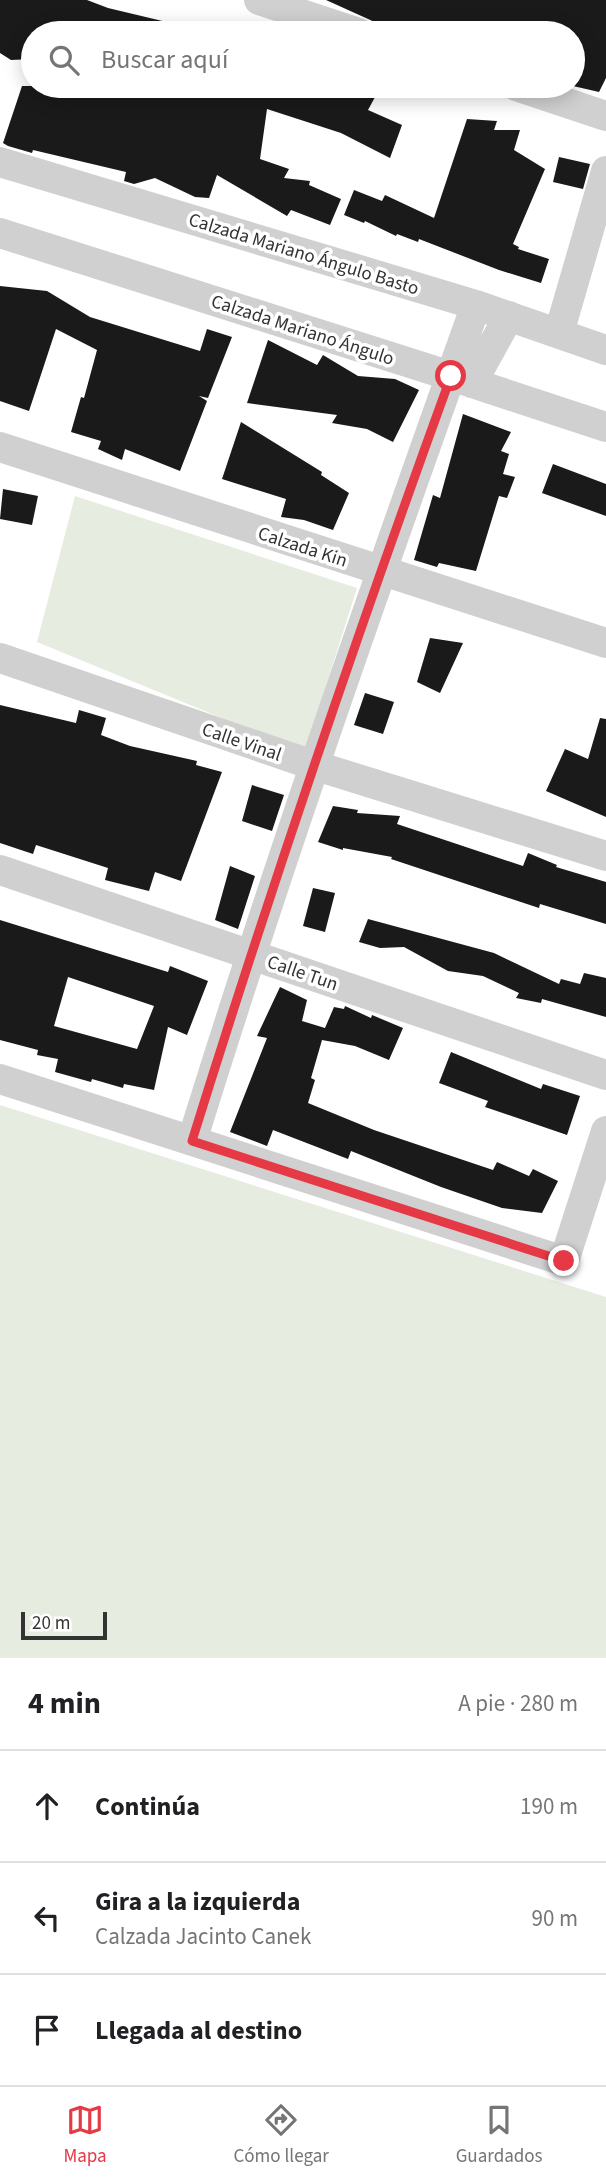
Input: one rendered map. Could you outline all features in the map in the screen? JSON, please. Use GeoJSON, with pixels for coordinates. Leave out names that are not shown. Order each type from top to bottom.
{"type":"FeatureCollection","features":[{"type":"Feature","properties":{"kind":"street"},"geometry":{"type":"LineString","coordinates":[[259,0],[323,21]]}},
{"type":"Feature","properties":{"kind":"street"},"geometry":{"type":"LineString","coordinates":[[552,98],[606,116]]}},
{"type":"Feature","properties":{"kind":"street","name":"Calzada Mariano Ángulo Basto"},"geometry":{"type":"LineString","coordinates":[[0,162],[476,304],[606,350]]}},
{"type":"Feature","properties":{"kind":"street"},"geometry":{"type":"LineString","coordinates":[[559,333],[606,171]]}},
{"type":"Feature","properties":{"kind":"street","name":"Calzada Mariano Ángulo"},"geometry":{"type":"LineString","coordinates":[[0,233],[606,427]]}},
{"type":"Feature","properties":{"kind":"street"},"geometry":{"type":"LineString","coordinates":[[192,1141],[250,954],[380,571],[462,379],[476,304]]}},
{"type":"Feature","properties":{"kind":"street"},"geometry":{"type":"LineString","coordinates":[[462,379],[509,316]]}},
{"type":"Feature","properties":{"kind":"street","name":"Calzada Kin"},"geometry":{"type":"LineString","coordinates":[[0,447],[606,643]]}},
{"type":"Feature","properties":{"kind":"street","name":"Calle Vinal"},"geometry":{"type":"LineString","coordinates":[[0,658],[313,765],[606,856]]}},
{"type":"Feature","properties":{"kind":"street","name":"Calle Tun"},"geometry":{"type":"LineString","coordinates":[[0,870],[606,1075]]}},
{"type":"Feature","properties":{"kind":"street"},"geometry":{"type":"LineString","coordinates":[[0,1079],[564,1261],[606,1131]]}},
{"type":"Feature","properties":{"kind":"shaded area"},"geometry":{"type":"Polygon","coordinates":[[[75,496],[357,588],[305,752],[37,642],[75,496]]]}},
{"type":"Feature","properties":{"kind":"shaded area"},"geometry":{"type":"Polygon","coordinates":[[[0,1105],[606,1297],[606,1658],[0,1658],[0,1105]]]}},
{"type":"Feature","properties":{"kind":"building"},"geometry":{"type":"Polygon","coordinates":[[[0,0],[87,0],[162,21],[21,21],[21,60],[11,60],[0,53],[0,0]]]}},
{"type":"Feature","properties":{"kind":"building"},"geometry":{"type":"Polygon","coordinates":[[[326,0],[606,0],[606,78],[599,92],[585,89],[585,21],[372,21],[326,0]]]}},
{"type":"Feature","properties":{"kind":"building"},"geometry":{"type":"Polygon","coordinates":[[[21,89],[21,98],[374,98],[368,110],[402,125],[390,158],[341,133],[267,109],[260,159],[289,169],[284,178],[310,181],[309,185],[341,199],[330,225],[291,210],[287,216],[217,175],[209,198],[195,197],[155,178],[134,184],[124,181],[126,172],[33,150],[32,153],[3,143],[21,89]]]}},
{"type":"Feature","properties":{"kind":"building"},"geometry":{"type":"Polygon","coordinates":[[[467,119],[497,121],[494,130],[520,130],[514,150],[545,169],[513,244],[519,247],[518,249],[549,259],[541,283],[419,239],[418,242],[397,234],[396,236],[365,221],[364,223],[344,215],[354,190],[382,201],[385,195],[434,218],[467,119]]]}},
{"type":"Feature","properties":{"kind":"building"},"geometry":{"type":"Polygon","coordinates":[[[559,157],[590,164],[583,189],[553,182],[559,157]]]}},
{"type":"Feature","properties":{"kind":"building"},"geometry":{"type":"Polygon","coordinates":[[[0,286],[47,291],[90,317],[200,351],[207,329],[232,337],[208,398],[199,396],[207,401],[180,471],[125,449],[122,460],[98,449],[101,441],[71,432],[81,397],[84,398],[97,350],[56,329],[29,411],[0,401],[0,286]]]}},
{"type":"Feature","properties":{"kind":"building"},"geometry":{"type":"Polygon","coordinates":[[[268,340],[317,365],[323,355],[358,376],[395,379],[419,390],[393,442],[367,429],[332,423],[337,415],[247,403],[268,340]]]}},
{"type":"Feature","properties":{"kind":"building"},"geometry":{"type":"Polygon","coordinates":[[[463,414],[511,432],[501,451],[509,454],[503,474],[515,477],[507,498],[499,496],[476,571],[439,563],[437,567],[414,560],[433,495],[440,498],[463,414]]]}},
{"type":"Feature","properties":{"kind":"building"},"geometry":{"type":"Polygon","coordinates":[[[241,422],[322,472],[321,475],[349,493],[333,530],[304,520],[281,517],[286,499],[222,479],[241,422]]]}},
{"type":"Feature","properties":{"kind":"building"},"geometry":{"type":"Polygon","coordinates":[[[553,464],[606,484],[606,516],[542,493],[553,464]]]}},
{"type":"Feature","properties":{"kind":"building"},"geometry":{"type":"Polygon","coordinates":[[[3,489],[38,496],[32,525],[0,519],[3,489]]]}},
{"type":"Feature","properties":{"kind":"building"},"geometry":{"type":"Polygon","coordinates":[[[430,638],[463,643],[440,693],[417,682],[430,638]]]}},
{"type":"Feature","properties":{"kind":"building"},"geometry":{"type":"Polygon","coordinates":[[[365,693],[394,702],[383,734],[354,725],[365,693]]]}},
{"type":"Feature","properties":{"kind":"building"},"geometry":{"type":"Polygon","coordinates":[[[0,705],[76,723],[79,710],[106,718],[101,735],[130,746],[197,761],[196,765],[222,772],[181,881],[155,872],[149,891],[105,880],[108,868],[36,845],[33,854],[0,843],[0,705]]]}},
{"type":"Feature","properties":{"kind":"building"},"geometry":{"type":"Polygon","coordinates":[[[600,718],[606,719],[606,817],[546,791],[565,749],[588,759],[600,718]]]}},
{"type":"Feature","properties":{"kind":"building"},"geometry":{"type":"Polygon","coordinates":[[[252,785],[284,795],[272,831],[242,821],[252,785]]]}},
{"type":"Feature","properties":{"kind":"building"},"geometry":{"type":"Polygon","coordinates":[[[333,806],[358,810],[357,813],[400,816],[397,824],[523,866],[528,853],[557,865],[556,867],[606,882],[606,924],[540,904],[539,908],[391,859],[392,857],[343,850],[318,842],[333,806]]]}},
{"type":"Feature","properties":{"kind":"building"},"geometry":{"type":"Polygon","coordinates":[[[230,866],[255,876],[238,929],[215,920],[230,866]]]}},
{"type":"Feature","properties":{"kind":"building"},"geometry":{"type":"Polygon","coordinates":[[[313,888],[335,893],[325,932],[303,926],[313,888]]]}},
{"type":"Feature","properties":{"kind":"building"},"geometry":{"type":"Polygon","coordinates":[[[368,919],[494,953],[559,984],[561,979],[580,984],[584,973],[606,978],[606,1017],[542,999],[541,1003],[516,998],[519,993],[483,976],[448,971],[404,947],[380,948],[359,942],[368,919]]]}},
{"type":"Feature","properties":{"kind":"building"},"geometry":{"type":"Polygon","coordinates":[[[0,920],[168,972],[170,966],[208,981],[187,1035],[168,1027],[154,1090],[124,1084],[123,1088],[55,1072],[58,1059],[37,1055],[38,1050],[0,1040],[0,920]],[[68,977],[54,1026],[137,1049],[154,1006],[68,977]]]}},
{"type":"Feature","properties":{"kind":"building"},"geometry":{"type":"Polygon","coordinates":[[[280,987],[307,1000],[302,1021],[325,1028],[334,1007],[344,1009],[345,1006],[403,1028],[389,1060],[355,1046],[322,1040],[311,1078],[315,1080],[308,1103],[374,1130],[493,1170],[497,1162],[529,1176],[533,1169],[558,1181],[542,1213],[502,1208],[351,1151],[348,1159],[273,1130],[267,1146],[230,1132],[267,1038],[257,1036],[280,987]]]}},
{"type":"Feature","properties":{"kind":"building"},"geometry":{"type":"Polygon","coordinates":[[[451,1052],[541,1089],[543,1084],[580,1096],[567,1135],[485,1107],[488,1101],[439,1083],[451,1052]]]}},
{"type":"Feature","properties":{"kind":"route"},"geometry":{"type":"LineString","coordinates":[[451,376],[313,765],[192,1141],[564,1261]]}}]}
